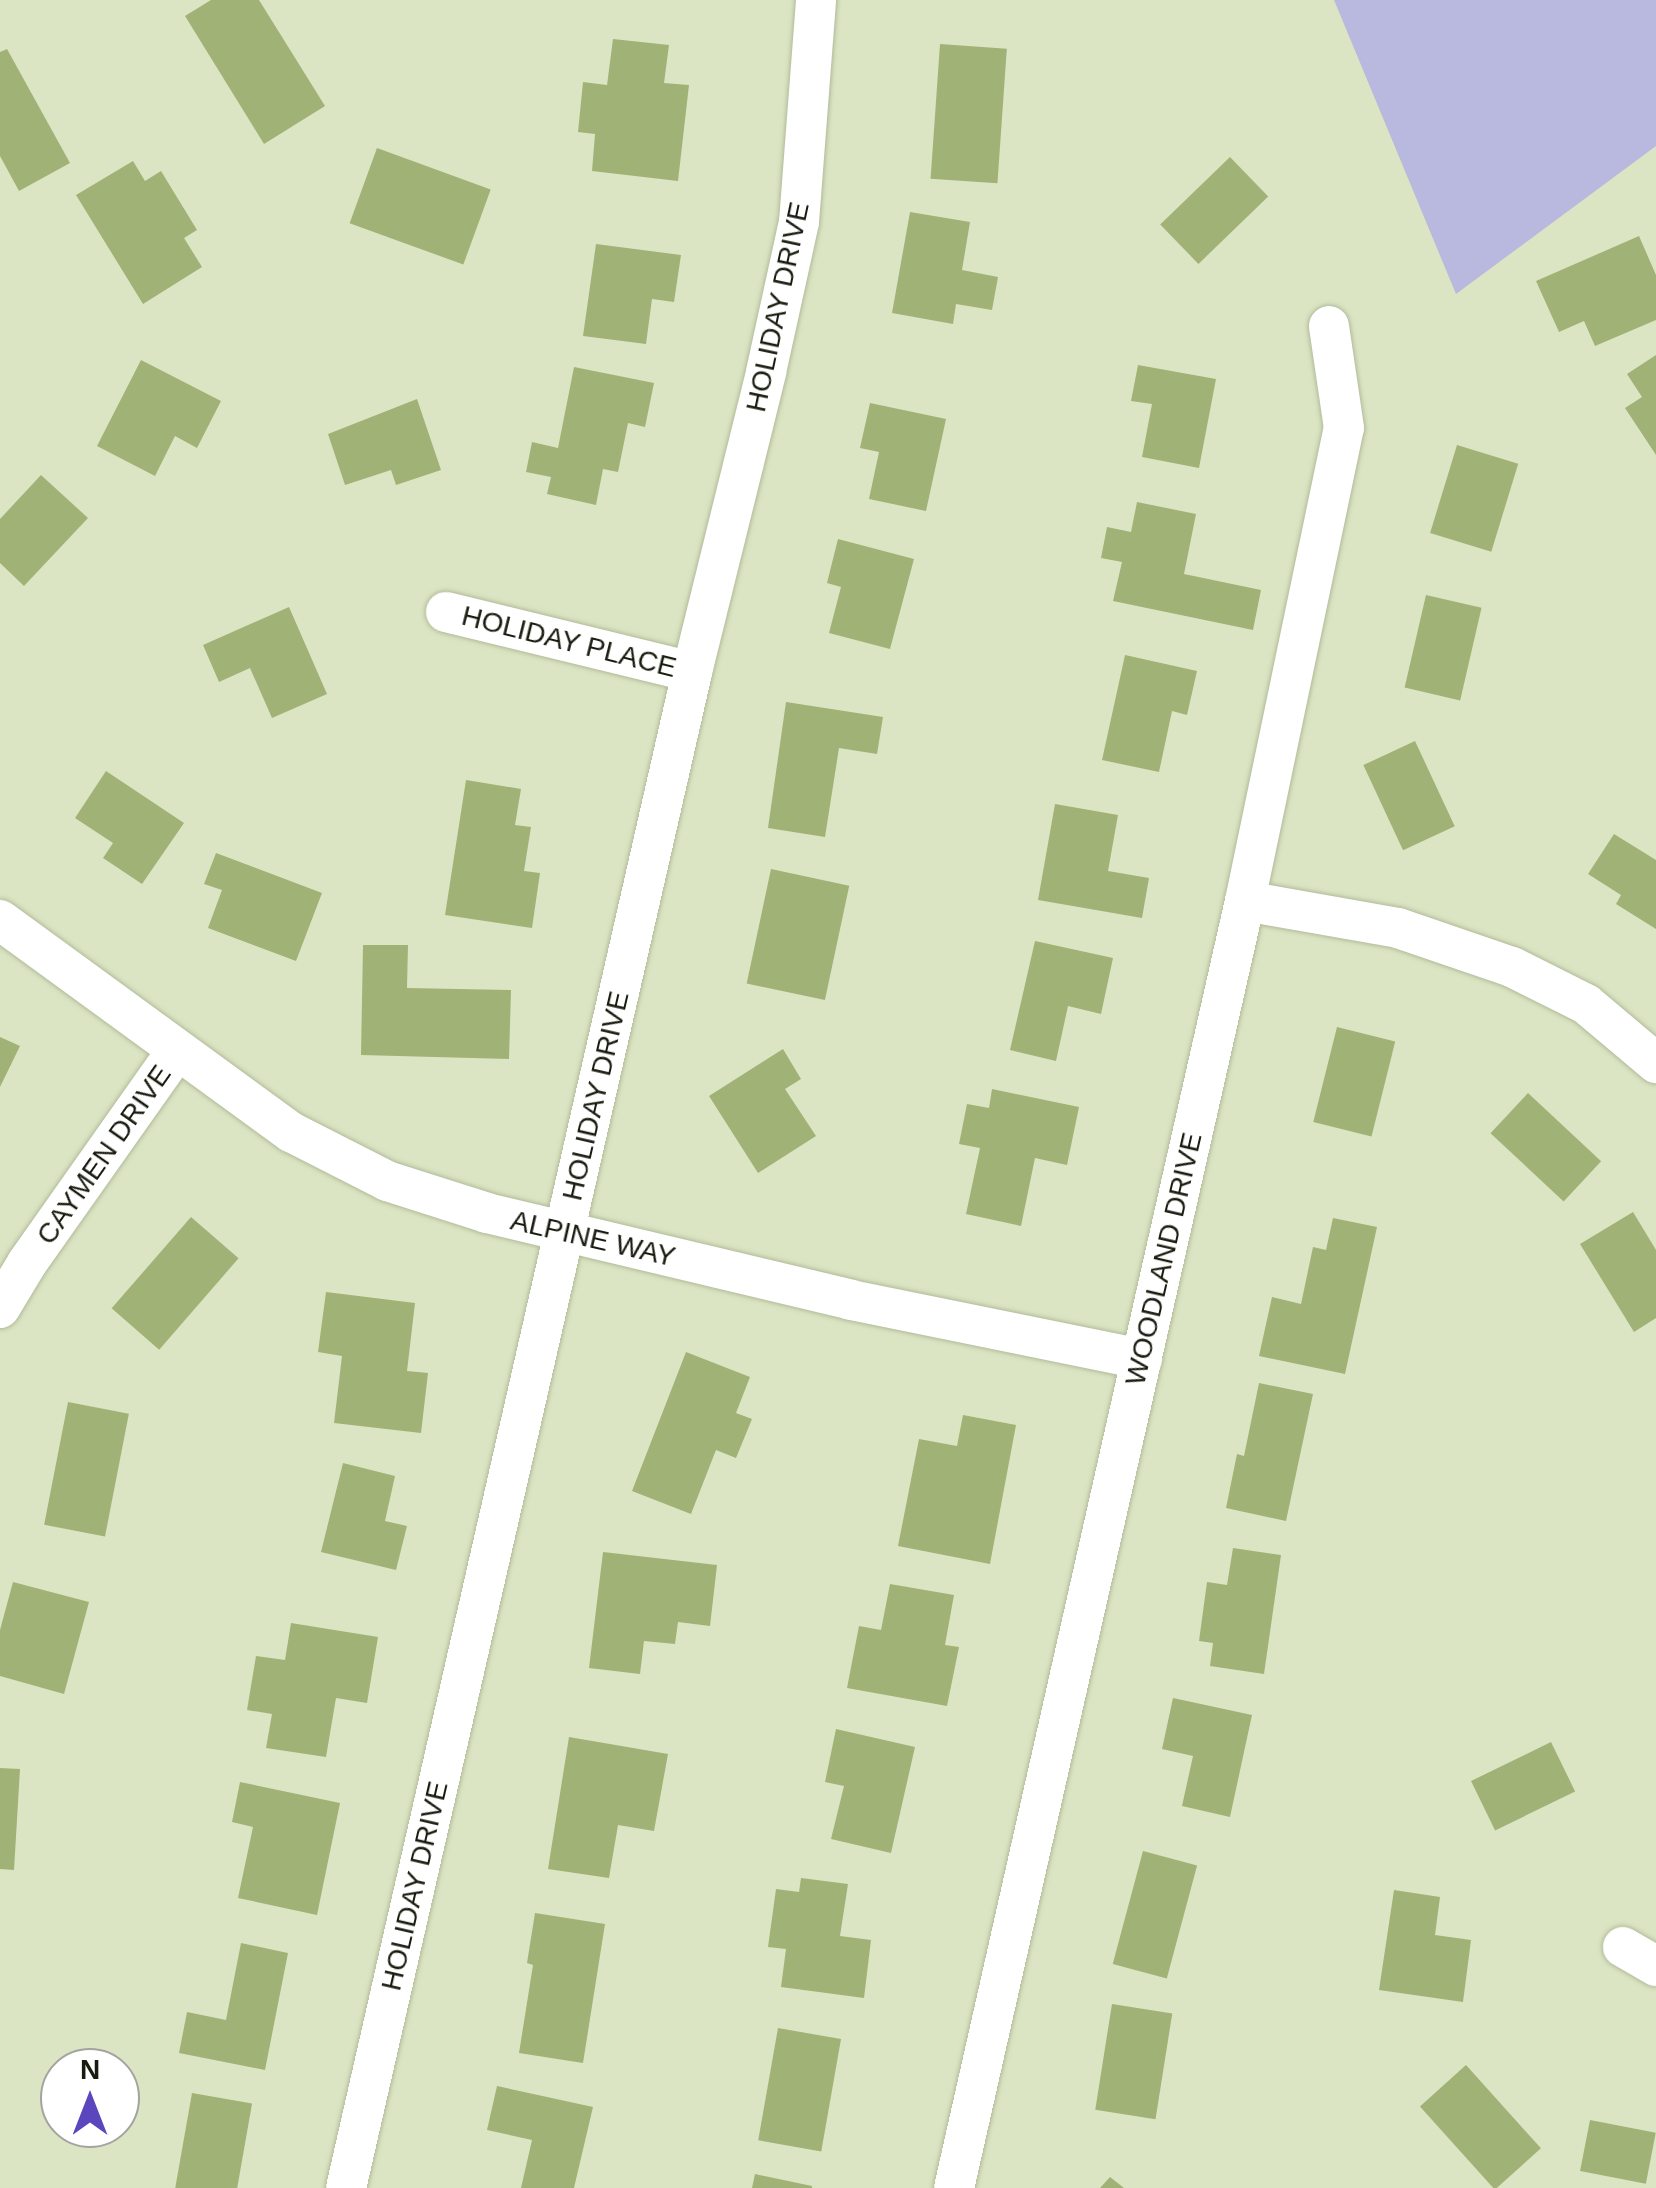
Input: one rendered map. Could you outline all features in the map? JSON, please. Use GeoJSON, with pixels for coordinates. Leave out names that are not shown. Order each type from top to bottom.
{"type":"FeatureCollection","features":[{"type":"Feature","properties":{"kind":"street","name":"HOLIDAY DRIVE"},"geometry":{"type":"LineString","coordinates":[[346,2188],[692,672],[799,222],[816,0]]}},
{"type":"Feature","properties":{"kind":"street","name":"WOODLAND DRIVE"},"geometry":{"type":"LineString","coordinates":[[954,2188],[1245,901],[1344,428],[1329,326]]}},
{"type":"Feature","properties":{"kind":"street","name":"HOLIDAY PLACE"},"geometry":{"type":"LineString","coordinates":[[446,612],[692,672]]}},
{"type":"Feature","properties":{"kind":"street"},"geometry":{"type":"LineString","coordinates":[[1245,901],[1398,928],[1512,966],[1586,1004],[1656,1063]]}},
{"type":"Feature","properties":{"kind":"street","name":"ALPINE WAY"},"geometry":{"type":"LineString","coordinates":[[0,920],[176,1052],[291,1132],[387,1181],[566,1232],[851,1300],[1142,1359]]}},
{"type":"Feature","properties":{"kind":"street","name":"CAYMEN DRIVE"},"geometry":{"type":"LineString","coordinates":[[0,1308],[26,1264],[176,1052]]}},
{"type":"Feature","properties":{"kind":"shaded area"},"geometry":{"type":"Polygon","coordinates":[[[1334,0],[1656,0],[1656,146],[1456,294],[1334,0]]]}},
{"type":"Feature","properties":{"kind":"building"},"geometry":{"type":"Polygon","coordinates":[[[211,0],[259,0],[325,106],[264,144],[185,16],[211,0]]]}},
{"type":"Feature","properties":{"kind":"building"},"geometry":{"type":"Polygon","coordinates":[[[613,39],[669,45],[664,83],[689,85],[678,181],[592,171],[595,134],[578,132],[583,82],[607,85],[613,39]]]}},
{"type":"Feature","properties":{"kind":"building"},"geometry":{"type":"Polygon","coordinates":[[[940,44],[1007,49],[997,183],[931,179],[940,44]]]}},
{"type":"Feature","properties":{"kind":"building"},"geometry":{"type":"Polygon","coordinates":[[[7,49],[70,163],[19,191],[0,156],[0,52],[7,49]]]}},
{"type":"Feature","properties":{"kind":"building"},"geometry":{"type":"Polygon","coordinates":[[[377,148],[491,189],[463,265],[350,223],[377,148]]]}},
{"type":"Feature","properties":{"kind":"building"},"geometry":{"type":"Polygon","coordinates":[[[1230,157],[1268,197],[1198,264],[1160,224],[1230,157]]]}},
{"type":"Feature","properties":{"kind":"building"},"geometry":{"type":"Polygon","coordinates":[[[133,161],[145,181],[161,171],[197,230],[184,238],[202,267],[143,304],[76,195],[133,161]]]}},
{"type":"Feature","properties":{"kind":"building"},"geometry":{"type":"Polygon","coordinates":[[[910,212],[970,222],[962,270],[998,277],[992,310],[956,304],[953,324],[892,313],[910,212]]]}},
{"type":"Feature","properties":{"kind":"building"},"geometry":{"type":"Polygon","coordinates":[[[1639,236],[1656,275],[1656,320],[1595,346],[1584,321],[1559,332],[1536,281],[1639,236]]]}},
{"type":"Feature","properties":{"kind":"building"},"geometry":{"type":"Polygon","coordinates":[[[596,244],[681,255],[674,302],[652,299],[646,344],[583,336],[596,244]]]}},
{"type":"Feature","properties":{"kind":"building"},"geometry":{"type":"Polygon","coordinates":[[[1656,355],[1656,455],[1625,408],[1642,397],[1627,374],[1656,355]]]}},
{"type":"Feature","properties":{"kind":"building"},"geometry":{"type":"Polygon","coordinates":[[[141,360],[221,401],[197,448],[175,436],[155,476],[97,446],[141,360]]]}},
{"type":"Feature","properties":{"kind":"building"},"geometry":{"type":"Polygon","coordinates":[[[1138,365],[1216,379],[1199,468],[1142,457],[1152,404],[1131,401],[1138,365]]]}},
{"type":"Feature","properties":{"kind":"building"},"geometry":{"type":"Polygon","coordinates":[[[574,367],[654,383],[645,427],[628,423],[618,472],[603,469],[596,505],[547,494],[551,477],[526,472],[532,442],[558,448],[574,367]]]}},
{"type":"Feature","properties":{"kind":"building"},"geometry":{"type":"Polygon","coordinates":[[[417,399],[441,470],[396,485],[391,470],[345,485],[328,434],[417,399]]]}},
{"type":"Feature","properties":{"kind":"building"},"geometry":{"type":"Polygon","coordinates":[[[870,403],[946,419],[926,511],[869,499],[879,452],[860,448],[870,403]]]}},
{"type":"Feature","properties":{"kind":"building"},"geometry":{"type":"Polygon","coordinates":[[[1457,445],[1518,464],[1491,552],[1430,533],[1457,445]]]}},
{"type":"Feature","properties":{"kind":"building"},"geometry":{"type":"Polygon","coordinates":[[[41,475],[88,518],[24,586],[0,563],[0,519],[41,475]]]}},
{"type":"Feature","properties":{"kind":"building"},"geometry":{"type":"Polygon","coordinates":[[[1137,502],[1196,514],[1184,574],[1261,590],[1253,630],[1113,601],[1122,562],[1101,558],[1107,527],[1131,532],[1137,502]]]}},
{"type":"Feature","properties":{"kind":"building"},"geometry":{"type":"Polygon","coordinates":[[[838,539],[914,559],[890,649],[829,633],[841,587],[827,583],[838,539]]]}},
{"type":"Feature","properties":{"kind":"building"},"geometry":{"type":"Polygon","coordinates":[[[1426,595],[1482,608],[1460,700],[1405,688],[1426,595]]]}},
{"type":"Feature","properties":{"kind":"building"},"geometry":{"type":"Polygon","coordinates":[[[289,607],[327,694],[272,718],[250,668],[219,682],[203,645],[289,607]]]}},
{"type":"Feature","properties":{"kind":"building"},"geometry":{"type":"Polygon","coordinates":[[[1125,655],[1197,671],[1187,715],[1172,711],[1159,772],[1102,760],[1125,655]]]}},
{"type":"Feature","properties":{"kind":"building"},"geometry":{"type":"Polygon","coordinates":[[[786,702],[883,717],[877,754],[839,748],[825,837],[768,828],[786,702]]]}},
{"type":"Feature","properties":{"kind":"building"},"geometry":{"type":"Polygon","coordinates":[[[1415,741],[1455,826],[1403,850],[1363,765],[1415,741]]]}},
{"type":"Feature","properties":{"kind":"building"},"geometry":{"type":"Polygon","coordinates":[[[106,771],[184,823],[142,884],[103,858],[113,843],[75,818],[106,771]]]}},
{"type":"Feature","properties":{"kind":"building"},"geometry":{"type":"Polygon","coordinates":[[[466,780],[521,789],[515,825],[531,827],[524,871],[540,873],[532,928],[445,915],[466,780]]]}},
{"type":"Feature","properties":{"kind":"building"},"geometry":{"type":"Polygon","coordinates":[[[1055,804],[1118,815],[1108,871],[1149,878],[1142,918],[1038,900],[1055,804]]]}},
{"type":"Feature","properties":{"kind":"building"},"geometry":{"type":"Polygon","coordinates":[[[1614,834],[1656,860],[1656,929],[1616,904],[1621,895],[1588,874],[1614,834]]]}},
{"type":"Feature","properties":{"kind":"building"},"geometry":{"type":"Polygon","coordinates":[[[216,853],[322,893],[296,961],[208,928],[222,890],[204,884],[216,853]]]}},
{"type":"Feature","properties":{"kind":"building"},"geometry":{"type":"Polygon","coordinates":[[[771,869],[849,886],[825,1000],[747,983],[771,869]]]}},
{"type":"Feature","properties":{"kind":"building"},"geometry":{"type":"Polygon","coordinates":[[[1035,941],[1113,958],[1101,1014],[1068,1006],[1056,1061],[1010,1050],[1035,941]]]}},
{"type":"Feature","properties":{"kind":"building"},"geometry":{"type":"Polygon","coordinates":[[[363,945],[408,945],[407,988],[511,990],[509,1059],[361,1055],[363,945]]]}},
{"type":"Feature","properties":{"kind":"building"},"geometry":{"type":"Polygon","coordinates":[[[1337,1027],[1395,1042],[1372,1137],[1313,1122],[1337,1027]]]}},
{"type":"Feature","properties":{"kind":"building"},"geometry":{"type":"Polygon","coordinates":[[[0,1037],[20,1046],[0,1087],[0,1037]]]}},
{"type":"Feature","properties":{"kind":"building"},"geometry":{"type":"Polygon","coordinates":[[[783,1049],[801,1079],[785,1089],[816,1136],[758,1173],[709,1096],[783,1049]]]}},
{"type":"Feature","properties":{"kind":"building"},"geometry":{"type":"Polygon","coordinates":[[[992,1089],[1079,1107],[1067,1165],[1035,1158],[1021,1226],[966,1214],[980,1148],[959,1144],[967,1104],[989,1108],[992,1089]]]}},
{"type":"Feature","properties":{"kind":"building"},"geometry":{"type":"Polygon","coordinates":[[[1528,1093],[1601,1161],[1564,1201],[1490,1133],[1528,1093]]]}},
{"type":"Feature","properties":{"kind":"building"},"geometry":{"type":"Polygon","coordinates":[[[1633,1212],[1656,1250],[1656,1318],[1634,1332],[1580,1244],[1633,1212]]]}},
{"type":"Feature","properties":{"kind":"building"},"geometry":{"type":"Polygon","coordinates":[[[191,1217],[239,1258],[159,1350],[112,1308],[191,1217]]]}},
{"type":"Feature","properties":{"kind":"building"},"geometry":{"type":"Polygon","coordinates":[[[1333,1218],[1377,1227],[1345,1374],[1259,1356],[1272,1297],[1301,1304],[1313,1247],[1326,1250],[1333,1218]]]}},
{"type":"Feature","properties":{"kind":"building"},"geometry":{"type":"Polygon","coordinates":[[[326,1292],[415,1303],[407,1371],[428,1373],[421,1433],[334,1423],[342,1356],[318,1352],[326,1292]]]}},
{"type":"Feature","properties":{"kind":"building"},"geometry":{"type":"Polygon","coordinates":[[[686,1352],[750,1377],[736,1413],[752,1419],[736,1458],[716,1450],[691,1514],[632,1491],[686,1352]]]}},
{"type":"Feature","properties":{"kind":"building"},"geometry":{"type":"Polygon","coordinates":[[[1259,1383],[1313,1394],[1286,1521],[1226,1508],[1237,1454],[1244,1456],[1259,1383]]]}},
{"type":"Feature","properties":{"kind":"building"},"geometry":{"type":"Polygon","coordinates":[[[68,1402],[129,1414],[105,1537],[44,1525],[68,1402]]]}},
{"type":"Feature","properties":{"kind":"building"},"geometry":{"type":"Polygon","coordinates":[[[963,1415],[1016,1425],[990,1564],[898,1546],[919,1439],[957,1446],[963,1415]]]}},
{"type":"Feature","properties":{"kind":"building"},"geometry":{"type":"Polygon","coordinates":[[[343,1463],[395,1476],[385,1521],[407,1526],[396,1570],[321,1552],[343,1463]]]}},
{"type":"Feature","properties":{"kind":"building"},"geometry":{"type":"Polygon","coordinates":[[[1233,1548],[1281,1555],[1264,1674],[1210,1666],[1213,1643],[1199,1641],[1207,1582],[1227,1585],[1233,1548]]]}},
{"type":"Feature","properties":{"kind":"building"},"geometry":{"type":"Polygon","coordinates":[[[603,1552],[717,1565],[710,1626],[678,1622],[675,1644],[644,1641],[640,1674],[589,1668],[603,1552]]]}},
{"type":"Feature","properties":{"kind":"building"},"geometry":{"type":"Polygon","coordinates":[[[13,1582],[89,1602],[64,1694],[0,1676],[0,1630],[13,1582]]]}},
{"type":"Feature","properties":{"kind":"building"},"geometry":{"type":"Polygon","coordinates":[[[890,1584],[954,1595],[945,1645],[959,1647],[947,1706],[847,1688],[859,1626],[881,1630],[890,1584]]]}},
{"type":"Feature","properties":{"kind":"building"},"geometry":{"type":"Polygon","coordinates":[[[291,1623],[378,1637],[367,1703],[336,1698],[326,1757],[266,1748],[272,1714],[247,1710],[256,1656],[285,1660],[291,1623]]]}},
{"type":"Feature","properties":{"kind":"building"},"geometry":{"type":"Polygon","coordinates":[[[1173,1698],[1252,1715],[1230,1817],[1182,1806],[1193,1756],[1162,1749],[1173,1698]]]}},
{"type":"Feature","properties":{"kind":"building"},"geometry":{"type":"Polygon","coordinates":[[[836,1729],[915,1747],[891,1853],[831,1839],[844,1786],[825,1782],[836,1729]]]}},
{"type":"Feature","properties":{"kind":"building"},"geometry":{"type":"Polygon","coordinates":[[[569,1737],[668,1754],[654,1831],[618,1825],[609,1878],[548,1869],[569,1737]]]}},
{"type":"Feature","properties":{"kind":"building"},"geometry":{"type":"Polygon","coordinates":[[[1551,1742],[1575,1791],[1495,1830],[1471,1781],[1551,1742]]]}},
{"type":"Feature","properties":{"kind":"building"},"geometry":{"type":"Polygon","coordinates":[[[0,1768],[20,1769],[14,1870],[0,1869],[0,1768]]]}},
{"type":"Feature","properties":{"kind":"building"},"geometry":{"type":"Polygon","coordinates":[[[240,1782],[340,1803],[317,1915],[238,1898],[253,1827],[232,1822],[240,1782]]]}},
{"type":"Feature","properties":{"kind":"building"},"geometry":{"type":"Polygon","coordinates":[[[1143,1851],[1197,1865],[1167,1979],[1113,1964],[1143,1851]]]}},
{"type":"Feature","properties":{"kind":"building"},"geometry":{"type":"Polygon","coordinates":[[[801,1878],[848,1884],[840,1936],[871,1940],[864,1998],[781,1987],[786,1949],[768,1947],[776,1889],[799,1892],[801,1878]]]}},
{"type":"Feature","properties":{"kind":"building"},"geometry":{"type":"Polygon","coordinates":[[[1394,1890],[1440,1897],[1435,1935],[1471,1940],[1463,2002],[1379,1990],[1394,1890]]]}},
{"type":"Feature","properties":{"kind":"building"},"geometry":{"type":"Polygon","coordinates":[[[535,1913],[605,1924],[583,2063],[519,2053],[533,1965],[527,1963],[535,1913]]]}},
{"type":"Feature","properties":{"kind":"building"},"geometry":{"type":"Polygon","coordinates":[[[241,1943],[288,1953],[265,2070],[179,2053],[187,2012],[226,2020],[241,1943]]]}},
{"type":"Feature","properties":{"kind":"building"},"geometry":{"type":"Polygon","coordinates":[[[1112,2004],[1172,2014],[1156,2119],[1095,2110],[1112,2004]]]}},
{"type":"Feature","properties":{"kind":"building"},"geometry":{"type":"Polygon","coordinates":[[[778,2028],[841,2039],[821,2151],[758,2140],[778,2028]]]}},
{"type":"Feature","properties":{"kind":"building"},"geometry":{"type":"Polygon","coordinates":[[[1466,2065],[1541,2148],[1493,2188],[1420,2106],[1466,2065]]]}},
{"type":"Feature","properties":{"kind":"building"},"geometry":{"type":"Polygon","coordinates":[[[497,2086],[593,2107],[574,2188],[521,2188],[532,2140],[487,2130],[497,2086]]]}},
{"type":"Feature","properties":{"kind":"building"},"geometry":{"type":"Polygon","coordinates":[[[192,2093],[252,2104],[237,2188],[175,2188],[192,2093]]]}},
{"type":"Feature","properties":{"kind":"building"},"geometry":{"type":"Polygon","coordinates":[[[1590,2120],[1656,2133],[1646,2184],[1580,2171],[1590,2120]]]}},
{"type":"Feature","properties":{"kind":"building"},"geometry":{"type":"Polygon","coordinates":[[[755,2174],[812,2186],[812,2188],[752,2188],[755,2174]]]}},
{"type":"Feature","properties":{"kind":"building"},"geometry":{"type":"Polygon","coordinates":[[[1110,2177],[1124,2188],[1100,2188],[1110,2177]]]}}]}
